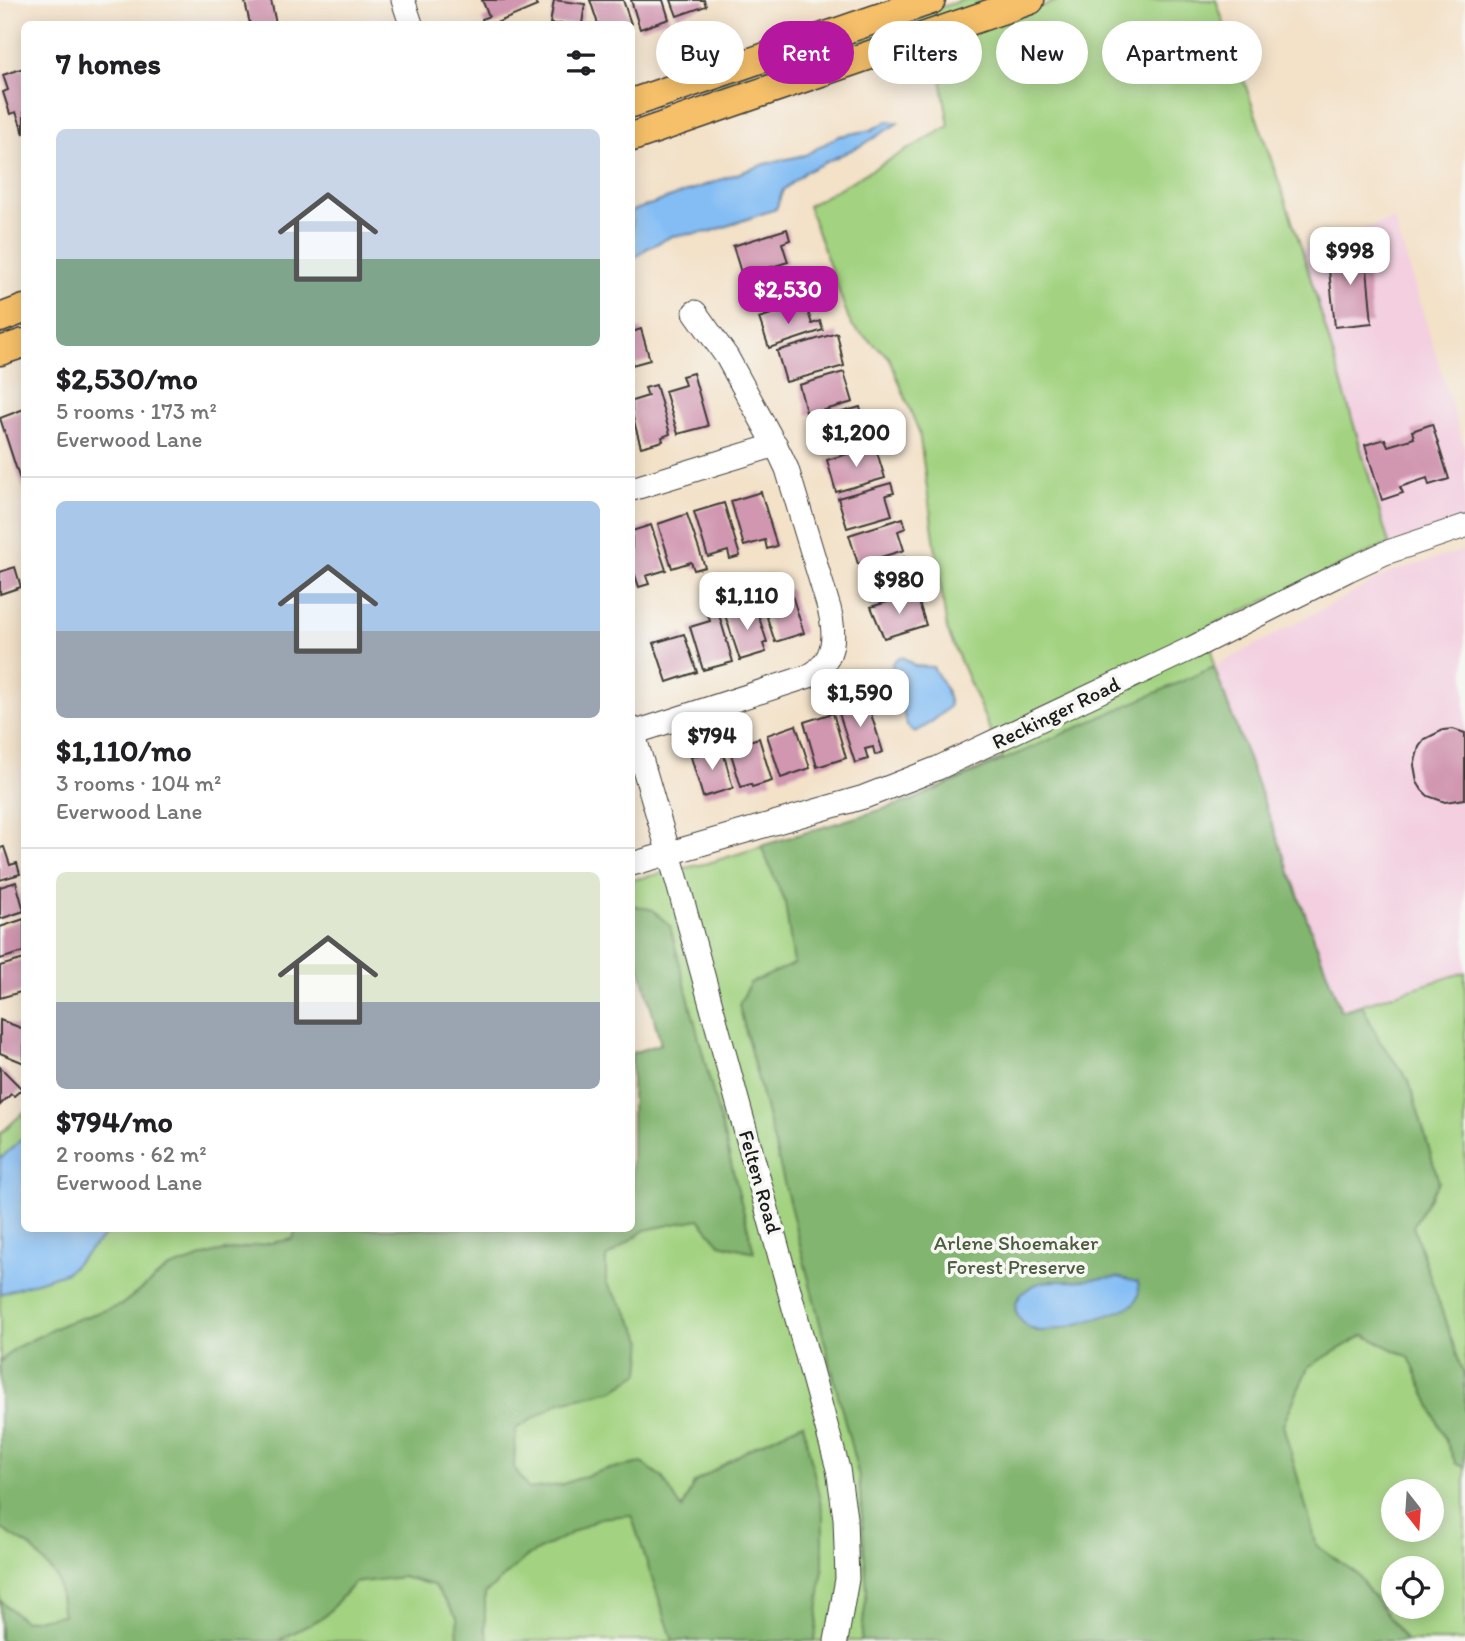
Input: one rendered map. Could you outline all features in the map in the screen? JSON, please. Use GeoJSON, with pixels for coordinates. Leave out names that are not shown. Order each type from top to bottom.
{"type":"FeatureCollection","features":[{"type":"Feature","properties":{"kind":"main road"},"geometry":{"type":"LineString","coordinates":[[635,102],[931,0]]}},
{"type":"Feature","properties":{"kind":"main road"},"geometry":{"type":"LineString","coordinates":[[635,136],[1030,0]]}},
{"type":"Feature","properties":{"kind":"main road"},"geometry":{"type":"LineString","coordinates":[[0,318],[21,310]]}},
{"type":"Feature","properties":{"kind":"main road"},"geometry":{"type":"LineString","coordinates":[[0,351],[21,343]]}},
{"type":"Feature","properties":{"kind":"street"},"geometry":{"type":"LineString","coordinates":[[403,0],[410,21]]}},
{"type":"Feature","properties":{"kind":"street"},"geometry":{"type":"LineString","coordinates":[[635,730],[794,683],[818,671],[831,653],[833,624],[787,469],[727,357],[695,312]]}},
{"type":"Feature","properties":{"kind":"street"},"geometry":{"type":"LineString","coordinates":[[635,488],[776,445]]}},
{"type":"Feature","properties":{"kind":"street","name":"Reckinger Road"},"geometry":{"type":"LineString","coordinates":[[635,863],[864,797],[938,768],[1385,553],[1465,526]]}},
{"type":"Feature","properties":{"kind":"street","name":"Felten Road"},"geometry":{"type":"LineString","coordinates":[[635,738],[670,854],[838,1469],[845,1518],[847,1579],[836,1641]]}},
{"type":"Feature","properties":{"kind":"shaded area"},"geometry":{"type":"Polygon","coordinates":[[[1394,219],[1465,449],[1465,522],[1389,544],[1302,249],[1394,219]]]}},
{"type":"Feature","properties":{"kind":"shaded area"},"geometry":{"type":"Polygon","coordinates":[[[1465,550],[1465,972],[1341,1011],[1214,667],[1393,571],[1465,550]]]}},
{"type":"Feature","properties":{"kind":"green space"},"geometry":{"type":"Polygon","coordinates":[[[962,0],[996,0],[935,21],[901,21],[962,0]]]}},
{"type":"Feature","properties":{"kind":"green space","name":"Arlene Shoemaker Forest Preserve"},"geometry":{"type":"Polygon","coordinates":[[[1060,0],[1216,0],[1223,21],[1102,21],[1102,84],[1245,84],[1302,249],[1389,544],[1210,626],[1214,667],[1341,1011],[1465,972],[1465,1641],[0,1641],[0,1134],[21,1115],[21,1232],[635,1232],[635,1052],[661,1044],[635,948],[635,879],[708,863],[913,800],[1002,758],[947,630],[919,432],[889,357],[851,325],[808,206],[949,126],[942,84],[982,84],[982,27],[996,22],[996,84],[1088,84],[1088,21],[999,21],[1060,0]]]}},
{"type":"Feature","properties":{"kind":"green space"},"geometry":{"type":"Polygon","coordinates":[[[868,32],[868,44],[854,49],[854,37],[868,32]]]}},
{"type":"Feature","properties":{"kind":"green space"},"geometry":{"type":"Polygon","coordinates":[[[758,70],[758,82],[635,125],[635,120],[718,84],[744,84],[744,75],[758,70]]]}},
{"type":"Feature","properties":{"kind":"green space"},"geometry":{"type":"Polygon","coordinates":[[[1214,667],[1341,1011],[1362,1005],[1379,1040],[1409,1081],[1439,1182],[1413,1226],[1465,1379],[1465,1467],[1456,1464],[1409,1357],[1364,1335],[1308,1367],[1283,1425],[1317,1546],[1356,1573],[1381,1607],[1381,1619],[1390,1619],[1406,1641],[861,1641],[867,1589],[859,1477],[739,1005],[750,983],[794,964],[785,903],[761,846],[913,800],[1214,667]],[[1050,1281],[1023,1294],[1018,1299],[1016,1312],[1026,1325],[1038,1331],[1047,1331],[1086,1322],[1133,1304],[1073,1281],[1050,1281]]]}},
{"type":"Feature","properties":{"kind":"green space"},"geometry":{"type":"Polygon","coordinates":[[[635,906],[653,910],[670,926],[754,1252],[720,1244],[699,1219],[645,1230],[606,1258],[606,1283],[626,1310],[643,1341],[640,1373],[614,1390],[561,1402],[516,1429],[514,1467],[528,1489],[560,1485],[603,1470],[642,1463],[662,1477],[682,1509],[694,1483],[749,1449],[803,1423],[823,1514],[823,1566],[815,1641],[673,1641],[631,1515],[600,1518],[526,1557],[485,1594],[485,1629],[489,1641],[458,1641],[457,1617],[433,1585],[402,1577],[354,1583],[324,1617],[278,1641],[0,1641],[0,1600],[24,1621],[63,1615],[57,1578],[32,1548],[0,1528],[0,1362],[15,1348],[63,1324],[121,1305],[167,1269],[214,1253],[293,1239],[295,1232],[635,1232],[635,1052],[661,1044],[635,948],[635,906]]]}},
{"type":"Feature","properties":{"kind":"water"},"geometry":{"type":"Polygon","coordinates":[[[888,121],[898,123],[864,144],[805,172],[783,190],[776,209],[710,232],[672,236],[635,258],[635,210],[765,164],[805,155],[839,136],[871,130],[888,121]]]}},
{"type":"Feature","properties":{"kind":"water"},"geometry":{"type":"Polygon","coordinates":[[[903,657],[915,666],[933,667],[946,689],[950,705],[934,720],[914,732],[907,726],[893,673],[892,664],[903,657]]]}},
{"type":"Feature","properties":{"kind":"water"},"geometry":{"type":"Polygon","coordinates":[[[21,1140],[21,1232],[108,1232],[67,1272],[0,1294],[0,1159],[21,1140]]]}},
{"type":"Feature","properties":{"kind":"water"},"geometry":{"type":"Polygon","coordinates":[[[1117,1277],[1138,1282],[1138,1297],[1129,1306],[1105,1316],[1039,1331],[1024,1324],[1016,1311],[1017,1301],[1023,1293],[1041,1282],[1117,1277]]]}},
{"type":"Feature","properties":{"kind":"building"},"geometry":{"type":"Polygon","coordinates":[[[271,0],[275,21],[249,21],[245,2],[271,0]]]}},
{"type":"Feature","properties":{"kind":"building"},"geometry":{"type":"Polygon","coordinates":[[[482,0],[534,0],[537,6],[501,21],[483,21],[489,16],[482,0]]]}},
{"type":"Feature","properties":{"kind":"building"},"geometry":{"type":"Polygon","coordinates":[[[554,0],[585,4],[582,21],[550,21],[554,0]]]}},
{"type":"Feature","properties":{"kind":"building"},"geometry":{"type":"Polygon","coordinates":[[[590,0],[623,0],[630,21],[597,21],[590,0]]]}},
{"type":"Feature","properties":{"kind":"building"},"geometry":{"type":"Polygon","coordinates":[[[631,0],[663,0],[669,19],[656,21],[656,23],[640,29],[631,0]]]}},
{"type":"Feature","properties":{"kind":"building"},"geometry":{"type":"Polygon","coordinates":[[[671,0],[704,0],[706,6],[677,16],[671,0]]]}},
{"type":"Feature","properties":{"kind":"building"},"geometry":{"type":"Polygon","coordinates":[[[21,69],[21,126],[16,112],[10,114],[3,92],[8,90],[3,75],[21,69]]]}},
{"type":"Feature","properties":{"kind":"building"},"geometry":{"type":"Polygon","coordinates":[[[787,229],[790,240],[782,243],[788,262],[742,276],[733,246],[787,229]]]}},
{"type":"Feature","properties":{"kind":"building"},"geometry":{"type":"Polygon","coordinates":[[[1365,247],[1372,323],[1335,327],[1327,251],[1365,247]]]}},
{"type":"Feature","properties":{"kind":"building"},"geometry":{"type":"Polygon","coordinates":[[[795,268],[803,298],[757,311],[749,281],[795,268]]]}},
{"type":"Feature","properties":{"kind":"building"},"geometry":{"type":"Polygon","coordinates":[[[805,303],[812,324],[820,321],[823,330],[769,348],[759,318],[805,303]]]}},
{"type":"Feature","properties":{"kind":"building"},"geometry":{"type":"Polygon","coordinates":[[[641,329],[650,360],[635,364],[635,331],[641,329]]]}},
{"type":"Feature","properties":{"kind":"building"},"geometry":{"type":"Polygon","coordinates":[[[837,333],[844,366],[786,382],[777,351],[837,333]]]}},
{"type":"Feature","properties":{"kind":"building"},"geometry":{"type":"Polygon","coordinates":[[[844,372],[853,402],[807,415],[799,385],[844,372]]]}},
{"type":"Feature","properties":{"kind":"building"},"geometry":{"type":"Polygon","coordinates":[[[693,373],[708,426],[678,434],[665,391],[685,385],[682,376],[693,373]]]}},
{"type":"Feature","properties":{"kind":"building"},"geometry":{"type":"Polygon","coordinates":[[[656,385],[670,434],[662,437],[663,441],[641,447],[635,425],[635,400],[648,396],[645,388],[656,385]]]}},
{"type":"Feature","properties":{"kind":"building"},"geometry":{"type":"Polygon","coordinates":[[[860,407],[865,426],[874,424],[877,435],[823,450],[814,420],[860,407]]]}},
{"type":"Feature","properties":{"kind":"building"},"geometry":{"type":"Polygon","coordinates":[[[21,410],[21,483],[0,418],[21,410]]]}},
{"type":"Feature","properties":{"kind":"building"},"geometry":{"type":"Polygon","coordinates":[[[1432,424],[1449,479],[1429,485],[1427,478],[1400,487],[1403,493],[1382,500],[1365,445],[1385,439],[1388,446],[1414,438],[1412,431],[1432,424]]]}},
{"type":"Feature","properties":{"kind":"building"},"geometry":{"type":"Polygon","coordinates":[[[875,446],[885,478],[836,492],[827,460],[875,446]]]}},
{"type":"Feature","properties":{"kind":"building"},"geometry":{"type":"Polygon","coordinates":[[[891,483],[894,493],[886,495],[892,515],[847,528],[838,498],[891,483]]]}},
{"type":"Feature","properties":{"kind":"building"},"geometry":{"type":"Polygon","coordinates":[[[761,492],[777,546],[767,549],[765,540],[744,546],[731,501],[761,492]]]}},
{"type":"Feature","properties":{"kind":"building"},"geometry":{"type":"Polygon","coordinates":[[[724,503],[740,556],[730,559],[728,551],[708,557],[694,512],[724,503]]]}},
{"type":"Feature","properties":{"kind":"building"},"geometry":{"type":"Polygon","coordinates":[[[687,514],[705,567],[694,570],[691,562],[672,568],[658,524],[687,514]]]}},
{"type":"Feature","properties":{"kind":"building"},"geometry":{"type":"Polygon","coordinates":[[[903,518],[906,528],[898,531],[904,550],[858,564],[849,535],[903,518]]]}},
{"type":"Feature","properties":{"kind":"building"},"geometry":{"type":"Polygon","coordinates":[[[651,525],[666,570],[646,576],[649,584],[639,587],[635,575],[635,530],[651,525]]]}},
{"type":"Feature","properties":{"kind":"building"},"geometry":{"type":"Polygon","coordinates":[[[904,557],[907,567],[916,565],[919,576],[907,580],[910,588],[871,601],[861,571],[904,557]]]}},
{"type":"Feature","properties":{"kind":"building"},"geometry":{"type":"Polygon","coordinates":[[[15,567],[21,587],[0,594],[0,572],[15,567]]]}},
{"type":"Feature","properties":{"kind":"building"},"geometry":{"type":"Polygon","coordinates":[[[790,589],[804,633],[775,642],[762,602],[771,599],[769,596],[790,589]]]}},
{"type":"Feature","properties":{"kind":"building"},"geometry":{"type":"Polygon","coordinates":[[[916,593],[926,625],[884,638],[871,607],[916,593]]]}},
{"type":"Feature","properties":{"kind":"building"},"geometry":{"type":"Polygon","coordinates":[[[755,605],[767,642],[763,644],[766,652],[740,660],[725,615],[755,605]]]}},
{"type":"Feature","properties":{"kind":"building"},"geometry":{"type":"Polygon","coordinates":[[[717,608],[733,662],[703,670],[690,627],[710,621],[707,611],[717,608]]]}},
{"type":"Feature","properties":{"kind":"building"},"geometry":{"type":"Polygon","coordinates":[[[684,634],[697,672],[667,682],[654,643],[684,634]]]}},
{"type":"Feature","properties":{"kind":"building"},"geometry":{"type":"Polygon","coordinates":[[[866,698],[883,752],[875,755],[873,747],[865,749],[868,759],[855,763],[837,707],[866,698]]]}},
{"type":"Feature","properties":{"kind":"building"},"geometry":{"type":"Polygon","coordinates":[[[833,713],[846,758],[817,767],[804,722],[833,713]]]}},
{"type":"Feature","properties":{"kind":"building"},"geometry":{"type":"Polygon","coordinates":[[[796,725],[810,768],[781,778],[767,735],[796,725]]]}},
{"type":"Feature","properties":{"kind":"building"},"geometry":{"type":"Polygon","coordinates":[[[1453,729],[1465,733],[1465,799],[1445,802],[1428,796],[1422,790],[1417,782],[1414,765],[1419,747],[1425,739],[1443,730],[1453,729]]]}},
{"type":"Feature","properties":{"kind":"building"},"geometry":{"type":"Polygon","coordinates":[[[759,738],[772,781],[741,787],[729,747],[759,738]]]}},
{"type":"Feature","properties":{"kind":"building"},"geometry":{"type":"Polygon","coordinates":[[[722,748],[733,788],[703,797],[691,757],[722,748]]]}},
{"type":"Feature","properties":{"kind":"building"},"geometry":{"type":"Polygon","coordinates":[[[4,847],[10,865],[17,863],[20,874],[0,880],[0,848],[4,847]]]}},
{"type":"Feature","properties":{"kind":"building"},"geometry":{"type":"Polygon","coordinates":[[[16,882],[21,912],[0,919],[0,887],[16,882]]]}},
{"type":"Feature","properties":{"kind":"building"},"geometry":{"type":"Polygon","coordinates":[[[21,920],[21,953],[0,959],[0,927],[21,920]]]}},
{"type":"Feature","properties":{"kind":"building"},"geometry":{"type":"Polygon","coordinates":[[[21,960],[21,992],[0,998],[0,966],[21,960]]]}},
{"type":"Feature","properties":{"kind":"building"},"geometry":{"type":"Polygon","coordinates":[[[0,1020],[21,1028],[21,1062],[0,1053],[0,1020]]]}},
{"type":"Feature","properties":{"kind":"building"},"geometry":{"type":"Polygon","coordinates":[[[0,1067],[21,1090],[14,1096],[11,1094],[0,1105],[0,1067]]]}}]}
